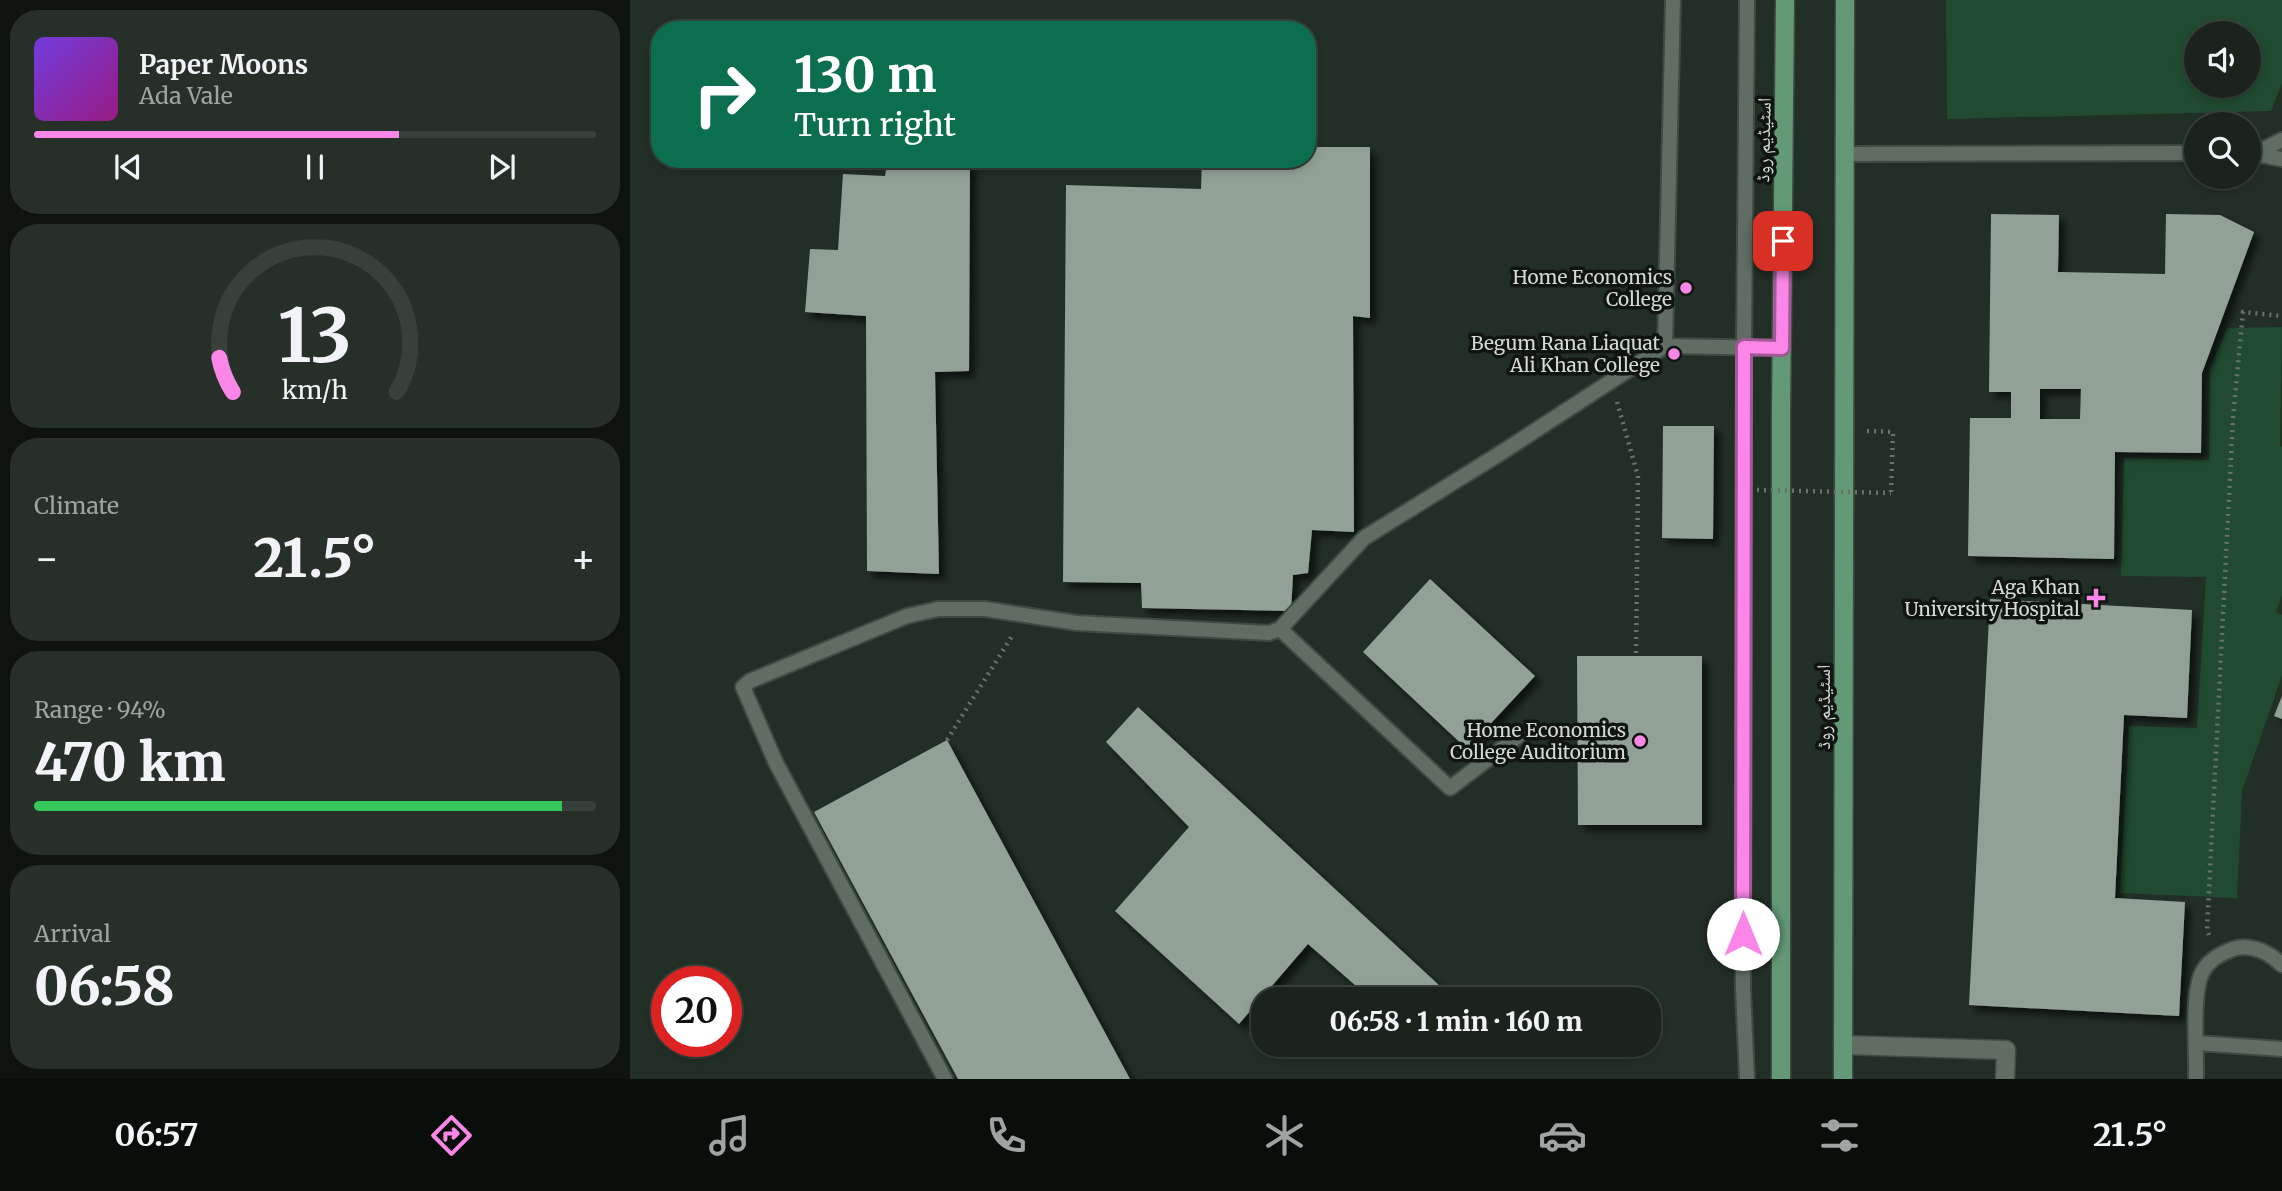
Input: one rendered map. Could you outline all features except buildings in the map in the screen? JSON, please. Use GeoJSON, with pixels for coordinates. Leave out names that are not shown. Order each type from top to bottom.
{"type":"FeatureCollection","features":[{"type":"Feature","properties":{"kind":"main road","name":"اسٹیڈیم روڈ"},"geometry":{"type":"LineString","coordinates":[[1782,1079],[1785,0]]}},
{"type":"Feature","properties":{"kind":"main road","name":"اسٹیڈیم روڈ"},"geometry":{"type":"LineString","coordinates":[[1843,1079],[1845,0]]}},
{"type":"Feature","properties":{"kind":"street"},"geometry":{"type":"LineString","coordinates":[[1843,1045],[2006,1050],[2005,1079]]}},
{"type":"Feature","properties":{"kind":"lane"},"geometry":{"type":"LineString","coordinates":[[1665,345],[1673,0]]}},
{"type":"Feature","properties":{"kind":"lane"},"geometry":{"type":"LineString","coordinates":[[1747,0],[1743,989],[1747,1079]]}},
{"type":"Feature","properties":{"kind":"lane"},"geometry":{"type":"LineString","coordinates":[[2261,149],[2282,140]]}},
{"type":"Feature","properties":{"kind":"lane"},"geometry":{"type":"LineString","coordinates":[[1844,154],[2184,153]]}},
{"type":"Feature","properties":{"kind":"lane"},"geometry":{"type":"LineString","coordinates":[[2261,155],[2282,159]]}},
{"type":"Feature","properties":{"kind":"lane"},"geometry":{"type":"LineString","coordinates":[[945,1079],[776,763],[743,687],[750,681],[907,616],[938,609],[985,609],[1100,625],[1269,633],[1280,629],[1364,538],[1665,345],[1782,348]]}},
{"type":"Feature","properties":{"kind":"lane"},"geometry":{"type":"LineString","coordinates":[[1280,629],[1450,788],[1517,737]]}},
{"type":"Feature","properties":{"kind":"lane"},"geometry":{"type":"LineString","coordinates":[[2196,1079],[2197,993],[2203,971],[2217,956],[2236,948],[2254,948],[2272,955],[2282,965]]}},
{"type":"Feature","properties":{"kind":"lane"},"geometry":{"type":"LineString","coordinates":[[2197,1043],[2282,1049]]}},
{"type":"Feature","properties":{"kind":"path"},"geometry":{"type":"LineString","coordinates":[[2217,956],[2207,930],[2233,418],[2243,312],[2282,316]]}},
{"type":"Feature","properties":{"kind":"path"},"geometry":{"type":"LineString","coordinates":[[1612,381],[1638,476],[1636,656]]}},
{"type":"Feature","properties":{"kind":"path"},"geometry":{"type":"LineString","coordinates":[[1757,491],[1891,493],[1893,432]]}},
{"type":"Feature","properties":{"kind":"path"},"geometry":{"type":"LineString","coordinates":[[947,740],[1025,615]]}},
{"type":"Feature","properties":{"kind":"green space"},"geometry":{"type":"Polygon","coordinates":[[[1946,0],[2282,0],[2282,83],[2271,111],[1947,119],[1946,0]]]}},
{"type":"Feature","properties":{"kind":"green space"},"geometry":{"type":"Polygon","coordinates":[[[2282,327],[2282,595],[2276,612],[2282,615],[2282,675],[2242,791],[2237,898],[2120,893],[2129,726],[2197,728],[2206,577],[2121,576],[2124,458],[2209,460],[2210,369],[2227,328],[2282,327]]]}},
{"type":"Feature","properties":{"kind":"place","name":"Home Economics College"},"geometry":{"type":"Point","coordinates":[1686,288]}},
{"type":"Feature","properties":{"kind":"place","name":"Begum Rana Liaquat Ali Khan College"},"geometry":{"type":"Point","coordinates":[1674,354]}},
{"type":"Feature","properties":{"kind":"place","name":"Aga Khan University Hospital"},"geometry":{"type":"Point","coordinates":[2096,598]}},
{"type":"Feature","properties":{"kind":"place","name":"Home Economics College Auditorium"},"geometry":{"type":"Point","coordinates":[1640,741]}},
{"type":"Feature","properties":{"kind":"route"},"geometry":{"type":"LineString","coordinates":[[1743,934],[1744,347],[1782,348],[1783,241]]}}]}
